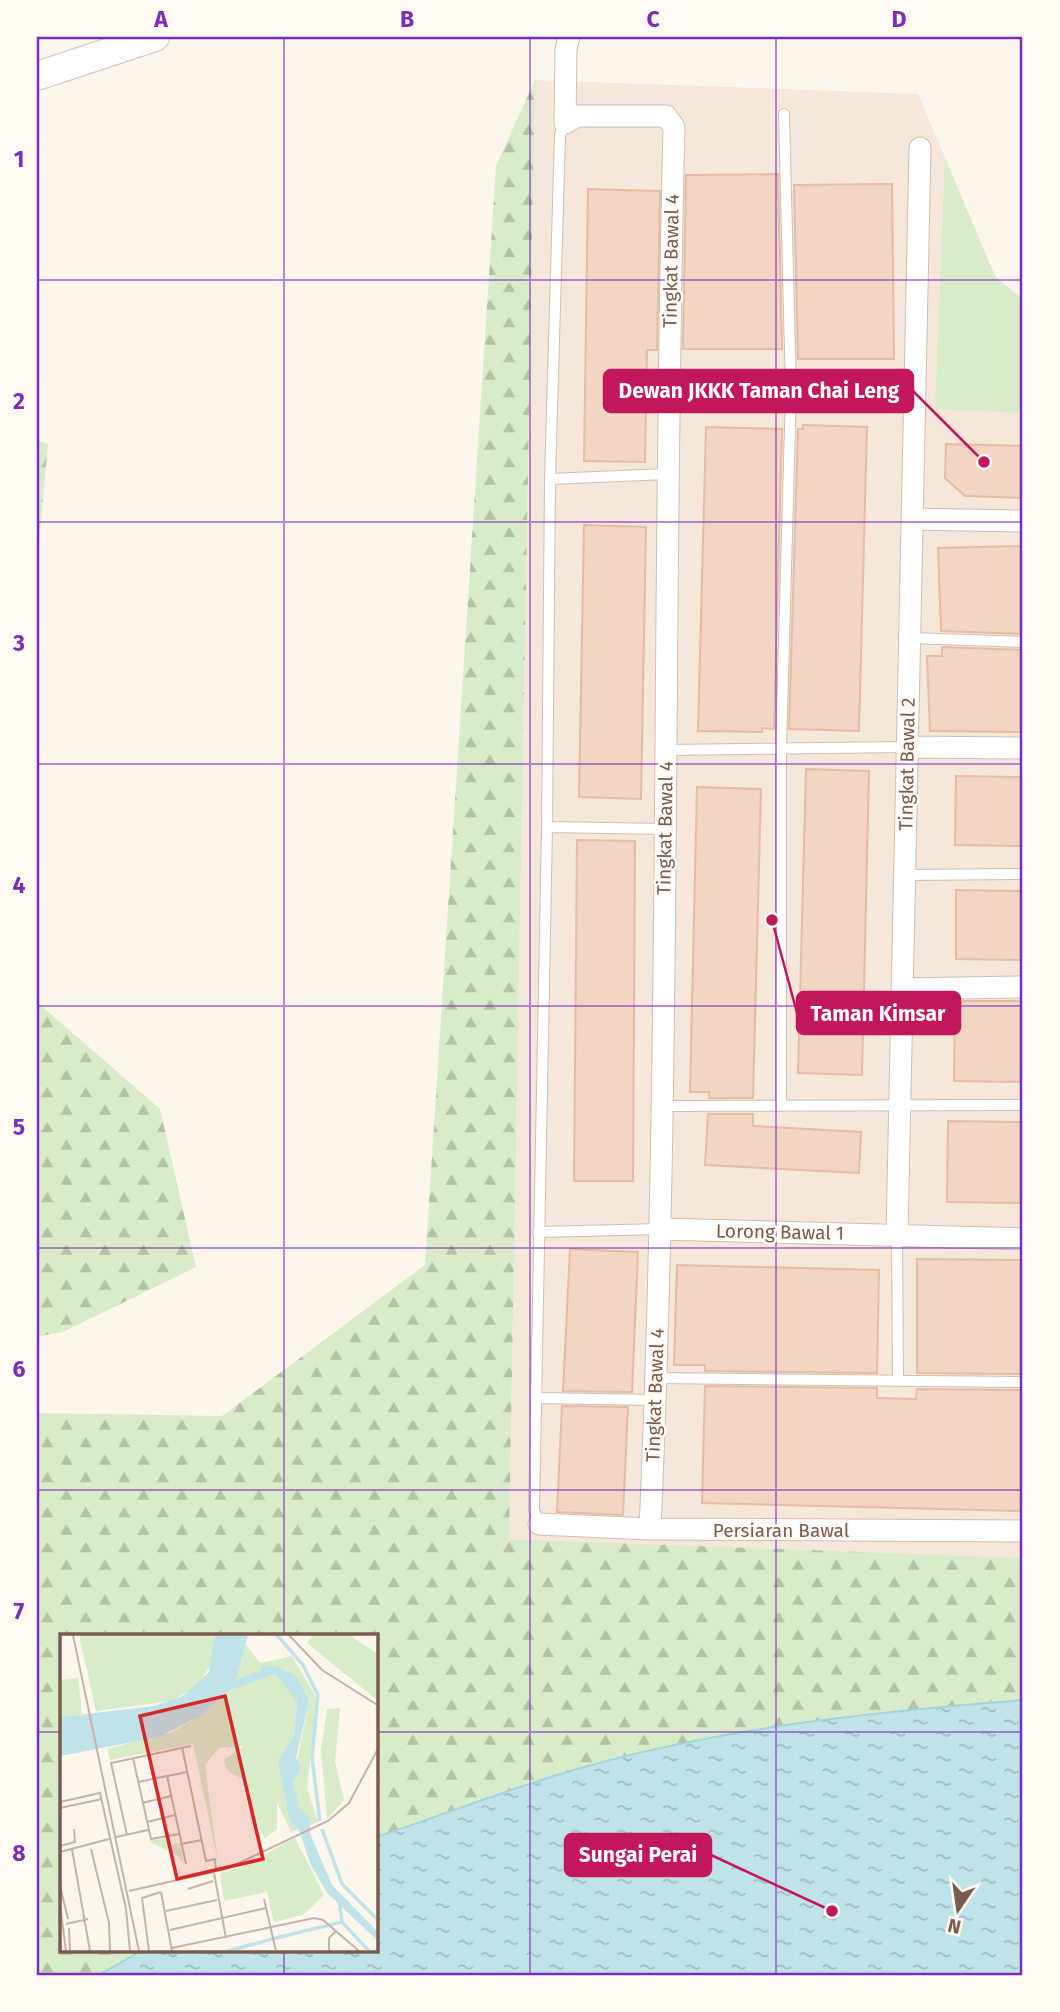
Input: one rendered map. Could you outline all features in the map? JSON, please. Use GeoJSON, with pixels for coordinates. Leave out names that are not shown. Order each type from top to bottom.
{"type":"FeatureCollection","features":[{"type":"Feature","properties":{"kind":"main road"},"geometry":{"type":"LineString","coordinates":[[37,76],[155,37]]}},
{"type":"Feature","properties":{"kind":"street"},"geometry":{"type":"LineString","coordinates":[[565,123],[566,49],[569,37]]}},
{"type":"Feature","properties":{"kind":"street","name":"Tingkat Bawal 4"},"geometry":{"type":"LineString","coordinates":[[565,123],[578,116],[666,116],[674,127],[668,385],[661,1229],[650,1529]]}},
{"type":"Feature","properties":{"kind":"street","name":"Tingkat Bawal 2"},"geometry":{"type":"LineString","coordinates":[[897,1235],[920,148]]}},
{"type":"Feature","properties":{"kind":"street"},"geometry":{"type":"LineString","coordinates":[[668,385],[915,397]]}},
{"type":"Feature","properties":{"kind":"street"},"geometry":{"type":"LineString","coordinates":[[912,519],[1023,521]]}},
{"type":"Feature","properties":{"kind":"street"},"geometry":{"type":"LineString","coordinates":[[907,747],[1023,748]]}},
{"type":"Feature","properties":{"kind":"street"},"geometry":{"type":"LineString","coordinates":[[902,989],[1023,987]]}},
{"type":"Feature","properties":{"kind":"street","name":"Lorong Bawal 1"},"geometry":{"type":"LineString","coordinates":[[661,1229],[1023,1239]]}},
{"type":"Feature","properties":{"kind":"street","name":"Persiaran Bawal"},"geometry":{"type":"LineString","coordinates":[[539,1524],[650,1529],[1023,1531]]}},
{"type":"Feature","properties":{"kind":"lane"},"geometry":{"type":"LineString","coordinates":[[781,1104],[781,748],[791,391],[784,114]]}},
{"type":"Feature","properties":{"kind":"lane"},"geometry":{"type":"LineString","coordinates":[[539,1524],[534,1510],[547,827],[550,479],[560,135],[565,123]]}},
{"type":"Feature","properties":{"kind":"lane"},"geometry":{"type":"LineString","coordinates":[[550,479],[667,474]]}},
{"type":"Feature","properties":{"kind":"lane"},"geometry":{"type":"LineString","coordinates":[[910,638],[1023,642]]}},
{"type":"Feature","properties":{"kind":"lane"},"geometry":{"type":"LineString","coordinates":[[666,750],[907,747]]}},
{"type":"Feature","properties":{"kind":"lane"},"geometry":{"type":"LineString","coordinates":[[547,827],[664,829]]}},
{"type":"Feature","properties":{"kind":"lane"},"geometry":{"type":"LineString","coordinates":[[905,875],[1023,874]]}},
{"type":"Feature","properties":{"kind":"lane"},"geometry":{"type":"LineString","coordinates":[[662,1105],[1023,1105]]}},
{"type":"Feature","properties":{"kind":"lane","name":"Lorong Bawal 1"},"geometry":{"type":"LineString","coordinates":[[538,1231],[661,1229]]}},
{"type":"Feature","properties":{"kind":"lane","name":"Tingkat Bawal 2"},"geometry":{"type":"LineString","coordinates":[[897,1235],[898,1381]]}},
{"type":"Feature","properties":{"kind":"lane"},"geometry":{"type":"LineString","coordinates":[[657,1378],[1023,1382]]}},
{"type":"Feature","properties":{"kind":"lane"},"geometry":{"type":"LineString","coordinates":[[538,1398],[656,1400]]}},
{"type":"Feature","properties":{"kind":"shaded area"},"geometry":{"type":"Polygon","coordinates":[[[535,80],[918,94],[995,276],[1023,300],[1023,1558],[509,1539],[535,80]]]}},
{"type":"Feature","properties":{"kind":"green space"},"geometry":{"type":"Polygon","coordinates":[[[535,80],[509,1539],[1023,1558],[1023,1700],[851,1716],[679,1744],[567,1772],[378,1836],[378,1634],[60,1634],[60,1952],[139,1952],[99,1975],[37,1975],[37,1413],[222,1416],[425,1265],[496,166],[535,80]]]}},
{"type":"Feature","properties":{"kind":"green space"},"geometry":{"type":"Polygon","coordinates":[[[945,158],[995,276],[1023,300],[1023,413],[935,409],[945,158]]]}},
{"type":"Feature","properties":{"kind":"green space"},"geometry":{"type":"Polygon","coordinates":[[[37,440],[48,444],[37,566],[37,440]]]}},
{"type":"Feature","properties":{"kind":"green space"},"geometry":{"type":"Polygon","coordinates":[[[37,1002],[160,1109],[196,1267],[63,1332],[37,1337],[37,1002]]]}},
{"type":"Feature","properties":{"kind":"water"},"geometry":{"type":"Polygon","coordinates":[[[1023,1700],[1023,1975],[99,1975],[139,1952],[378,1952],[378,1836],[519,1787],[623,1757],[736,1733],[908,1710],[1023,1700]]]}},
{"type":"Feature","properties":{"kind":"building"},"geometry":{"type":"Polygon","coordinates":[[[778,174],[782,349],[683,349],[686,175],[778,174]]]}},
{"type":"Feature","properties":{"kind":"building"},"geometry":{"type":"Polygon","coordinates":[[[892,184],[894,359],[798,359],[794,185],[892,184]]]}},
{"type":"Feature","properties":{"kind":"building"},"geometry":{"type":"Polygon","coordinates":[[[588,189],[660,191],[657,350],[647,350],[645,462],[584,461],[588,189]]]}},
{"type":"Feature","properties":{"kind":"building"},"geometry":{"type":"Polygon","coordinates":[[[803,425],[867,427],[859,731],[789,729],[798,429],[803,429],[803,425]]]}},
{"type":"Feature","properties":{"kind":"building"},"geometry":{"type":"Polygon","coordinates":[[[706,427],[782,429],[774,729],[762,728],[762,732],[698,731],[706,427]]]}},
{"type":"Feature","properties":{"kind":"building"},"geometry":{"type":"Polygon","coordinates":[[[946,444],[1023,446],[1023,498],[965,496],[945,478],[946,444]]]}},
{"type":"Feature","properties":{"kind":"building"},"geometry":{"type":"Polygon","coordinates":[[[584,525],[646,527],[641,799],[579,797],[584,525]]]}},
{"type":"Feature","properties":{"kind":"building"},"geometry":{"type":"Polygon","coordinates":[[[1023,546],[1023,634],[941,631],[938,548],[1023,546]]]}},
{"type":"Feature","properties":{"kind":"building"},"geometry":{"type":"Polygon","coordinates":[[[942,647],[1023,650],[1023,732],[930,731],[927,656],[942,656],[942,647]]]}},
{"type":"Feature","properties":{"kind":"building"},"geometry":{"type":"Polygon","coordinates":[[[806,769],[869,771],[862,1075],[798,1073],[806,769]]]}},
{"type":"Feature","properties":{"kind":"building"},"geometry":{"type":"Polygon","coordinates":[[[956,776],[1023,777],[1023,846],[955,845],[956,776]]]}},
{"type":"Feature","properties":{"kind":"building"},"geometry":{"type":"Polygon","coordinates":[[[697,787],[761,789],[753,1098],[709,1098],[709,1092],[690,1092],[697,787]]]}},
{"type":"Feature","properties":{"kind":"building"},"geometry":{"type":"Polygon","coordinates":[[[577,840],[635,841],[633,1181],[574,1181],[577,840]]]}},
{"type":"Feature","properties":{"kind":"building"},"geometry":{"type":"Polygon","coordinates":[[[956,890],[1023,891],[1023,960],[956,959],[956,890]]]}},
{"type":"Feature","properties":{"kind":"building"},"geometry":{"type":"Polygon","coordinates":[[[955,1001],[1023,1001],[1023,1082],[954,1081],[955,1001]]]}},
{"type":"Feature","properties":{"kind":"building"},"geometry":{"type":"Polygon","coordinates":[[[708,1114],[753,1114],[753,1126],[861,1132],[859,1173],[705,1165],[708,1114]]]}},
{"type":"Feature","properties":{"kind":"building"},"geometry":{"type":"Polygon","coordinates":[[[948,1121],[1023,1122],[1023,1203],[947,1202],[948,1121]]]}},
{"type":"Feature","properties":{"kind":"building"},"geometry":{"type":"Polygon","coordinates":[[[570,1249],[638,1252],[632,1392],[563,1391],[570,1249]]]}},
{"type":"Feature","properties":{"kind":"building"},"geometry":{"type":"Polygon","coordinates":[[[917,1259],[1023,1260],[1023,1374],[917,1373],[917,1259]]]}},
{"type":"Feature","properties":{"kind":"building"},"geometry":{"type":"Polygon","coordinates":[[[677,1265],[879,1270],[877,1373],[705,1371],[705,1365],[674,1365],[677,1265]]]}},
{"type":"Feature","properties":{"kind":"building"},"geometry":{"type":"Polygon","coordinates":[[[705,1386],[877,1388],[877,1398],[916,1399],[917,1389],[1023,1390],[1023,1511],[702,1503],[705,1386]]]}},
{"type":"Feature","properties":{"kind":"building"},"geometry":{"type":"Polygon","coordinates":[[[562,1406],[628,1407],[623,1515],[557,1512],[562,1406]]]}},
{"type":"Feature","properties":{"kind":"place","name":"Dewan JKKK Taman Chai Leng"},"geometry":{"type":"Point","coordinates":[984,462]}},
{"type":"Feature","properties":{"kind":"place","name":"Taman Kimsar"},"geometry":{"type":"Point","coordinates":[772,920]}},
{"type":"Feature","properties":{"kind":"place","name":"Sungai Perai"},"geometry":{"type":"Point","coordinates":[832,1911]}}]}
